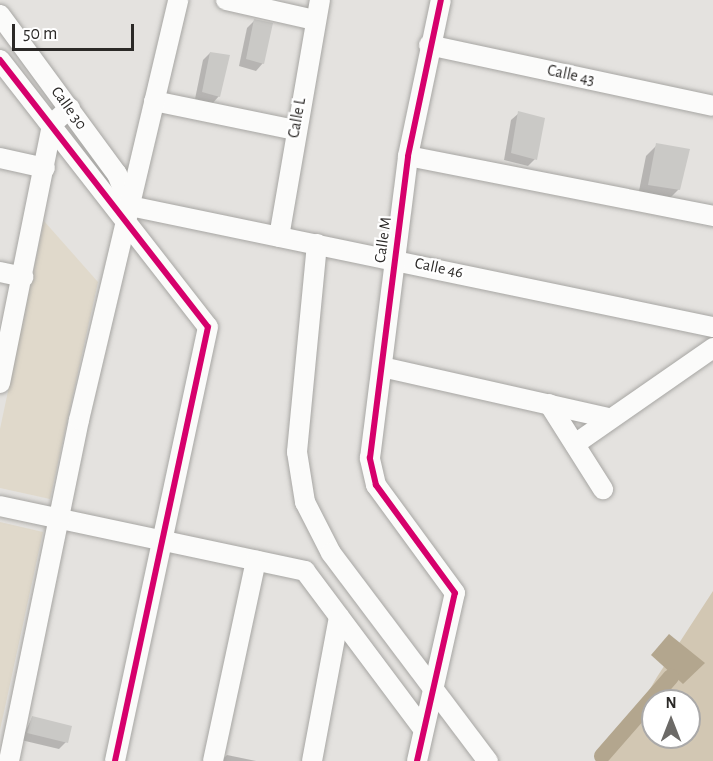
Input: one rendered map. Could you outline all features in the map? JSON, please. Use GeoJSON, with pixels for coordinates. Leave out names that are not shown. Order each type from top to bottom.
{"type":"FeatureCollection","features":[{"type":"Feature","properties":{"kind":"street"},"geometry":{"type":"LineString","coordinates":[[9,761],[59,518],[178,0]]}},
{"type":"Feature","properties":{"kind":"street"},"geometry":{"type":"LineString","coordinates":[[226,0],[315,21]]}},
{"type":"Feature","properties":{"kind":"street","name":"Calle L"},"geometry":{"type":"LineString","coordinates":[[279,237],[295,130],[320,0]]}},
{"type":"Feature","properties":{"kind":"street","name":"Calle M"},"geometry":{"type":"LineString","coordinates":[[432,688],[455,593],[376,485],[370,458],[408,156],[429,45],[441,0]]}},
{"type":"Feature","properties":{"kind":"street","name":"Calle 30"},"geometry":{"type":"LineString","coordinates":[[0,15],[117,174],[128,214]]}},
{"type":"Feature","properties":{"kind":"street","name":"Calle 43"},"geometry":{"type":"LineString","coordinates":[[429,45],[713,106]]}},
{"type":"Feature","properties":{"kind":"street"},"geometry":{"type":"LineString","coordinates":[[0,60],[128,214],[208,327],[115,761]]}},
{"type":"Feature","properties":{"kind":"street"},"geometry":{"type":"LineString","coordinates":[[154,101],[295,130]]}},
{"type":"Feature","properties":{"kind":"street"},"geometry":{"type":"LineString","coordinates":[[0,383],[52,124],[70,108]]}},
{"type":"Feature","properties":{"kind":"street"},"geometry":{"type":"LineString","coordinates":[[408,156],[713,216]]}},
{"type":"Feature","properties":{"kind":"street"},"geometry":{"type":"LineString","coordinates":[[0,158],[45,168]]}},
{"type":"Feature","properties":{"kind":"street","name":"Calle 46"},"geometry":{"type":"LineString","coordinates":[[128,214],[317,244],[713,327]]}},
{"type":"Feature","properties":{"kind":"street"},"geometry":{"type":"LineString","coordinates":[[317,244],[296,472],[331,553],[488,761]]}},
{"type":"Feature","properties":{"kind":"street"},"geometry":{"type":"LineString","coordinates":[[0,272],[23,277]]}},
{"type":"Feature","properties":{"kind":"street"},"geometry":{"type":"LineString","coordinates":[[575,444],[608,418],[713,348]]}},
{"type":"Feature","properties":{"kind":"street"},"geometry":{"type":"LineString","coordinates":[[382,368],[608,418]]}},
{"type":"Feature","properties":{"kind":"street"},"geometry":{"type":"LineString","coordinates":[[549,404],[603,489]]}},
{"type":"Feature","properties":{"kind":"street"},"geometry":{"type":"LineString","coordinates":[[0,506],[305,572],[423,729]]}},
{"type":"Feature","properties":{"kind":"street"},"geometry":{"type":"LineString","coordinates":[[305,572],[331,553]]}},
{"type":"Feature","properties":{"kind":"street"},"geometry":{"type":"LineString","coordinates":[[213,761],[256,561]]}},
{"type":"Feature","properties":{"kind":"street"},"geometry":{"type":"LineString","coordinates":[[312,761],[339,617]]}},
{"type":"Feature","properties":{"kind":"street"},"geometry":{"type":"LineString","coordinates":[[330,666],[345,654],[365,651]]}},
{"type":"Feature","properties":{"kind":"street"},"geometry":{"type":"LineString","coordinates":[[417,761],[432,688]]}},
{"type":"Feature","properties":{"kind":"shaded area"},"geometry":{"type":"Polygon","coordinates":[[[44,221],[98,282],[50,499],[0,488],[0,429],[44,221]]]}},
{"type":"Feature","properties":{"kind":"shaded area"},"geometry":{"type":"Polygon","coordinates":[[[0,522],[43,532],[0,730],[0,522]]]}},
{"type":"Feature","properties":{"kind":"shaded area"},"geometry":{"type":"Polygon","coordinates":[[[713,591],[713,761],[608,761],[641,704],[641,749],[701,749],[701,689],[650,689],[713,591]]]}},
{"type":"Feature","properties":{"kind":"shaded area"},"geometry":{"type":"Polygon","coordinates":[[[669,634],[705,663],[683,684],[651,655],[669,634]]]}},
{"type":"Feature","properties":{"kind":"building"},"geometry":{"type":"Polygon","coordinates":[[[254,19],[273,23],[264,64],[246,59],[254,19]]]}},
{"type":"Feature","properties":{"kind":"building"},"geometry":{"type":"Polygon","coordinates":[[[210,52],[230,55],[220,97],[202,92],[210,52]]]}},
{"type":"Feature","properties":{"kind":"building"},"geometry":{"type":"Polygon","coordinates":[[[518,111],[545,118],[537,160],[511,153],[518,111]]]}},
{"type":"Feature","properties":{"kind":"building"},"geometry":{"type":"Polygon","coordinates":[[[656,143],[690,149],[680,190],[648,185],[656,143]]]}},
{"type":"Feature","properties":{"kind":"building"},"geometry":{"type":"Polygon","coordinates":[[[32,716],[72,726],[68,743],[27,733],[32,716]]]}},
{"type":"Feature","properties":{"kind":"waterway"},"geometry":{"type":"LineString","coordinates":[[602,756],[671,677]]}},
{"type":"Feature","properties":{"kind":"cycle path"},"geometry":{"type":"LineString","coordinates":[[417,761],[455,593],[376,485],[370,458],[408,156],[441,0]]}},
{"type":"Feature","properties":{"kind":"cycle path"},"geometry":{"type":"LineString","coordinates":[[0,60],[208,327],[115,761]]}}]}
